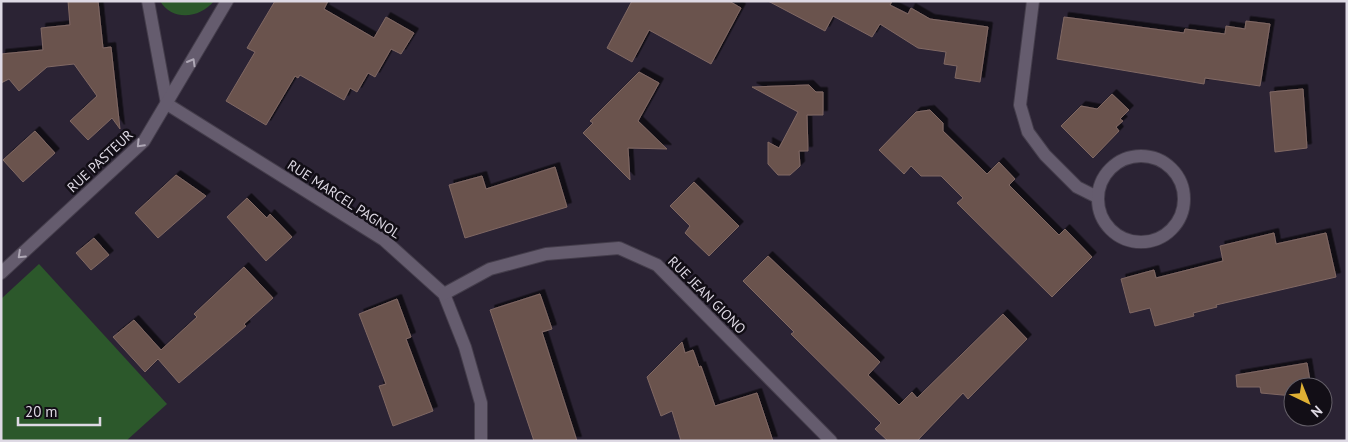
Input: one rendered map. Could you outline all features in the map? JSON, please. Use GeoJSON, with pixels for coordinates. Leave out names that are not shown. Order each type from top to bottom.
{"type":"FeatureCollection","features":[{"type":"Feature","properties":{"kind":"street"},"geometry":{"type":"LineString","coordinates":[[148,1],[167,104]]}},
{"type":"Feature","properties":{"kind":"street","name":"RUE PASTEUR"},"geometry":{"type":"LineString","coordinates":[[1,273],[144,141],[227,1]]}},
{"type":"Feature","properties":{"kind":"street"},"geometry":{"type":"LineString","coordinates":[[1033,1],[1020,105],[1028,132],[1044,155],[1077,188],[1097,197]]}},
{"type":"Feature","properties":{"kind":"street","name":"RUE MARCEL PAGNOL"},"geometry":{"type":"LineString","coordinates":[[167,104],[384,240],[444,294],[465,347],[481,403],[481,441]]}},
{"type":"Feature","properties":{"kind":"street"},"geometry":{"type":"LineString","coordinates":[[1133,156],[1147,156],[1161,160],[1173,169],[1181,181],[1184,194],[1184,209],[1178,222],[1168,233],[1156,240],[1142,243],[1128,241],[1115,234],[1105,224],[1099,211],[1097,197],[1101,183],[1108,170],[1120,161],[1133,156]]}},
{"type":"Feature","properties":{"kind":"street","name":"RUE JEAN GIONO"},"geometry":{"type":"LineString","coordinates":[[444,294],[490,270],[546,254],[619,248],[657,265],[831,441]]}},
{"type":"Feature","properties":{"kind":"green space"},"geometry":{"type":"Polygon","coordinates":[[[160,1],[214,1],[208,7],[194,14],[179,15],[165,8],[160,1]]]}},
{"type":"Feature","properties":{"kind":"green space"},"geometry":{"type":"Polygon","coordinates":[[[39,264],[167,404],[126,441],[1,441],[1,299],[39,264]]]}},
{"type":"Feature","properties":{"kind":"building"},"geometry":{"type":"Polygon","coordinates":[[[68,1],[98,1],[103,48],[111,47],[120,129],[112,118],[88,140],[70,121],[97,96],[74,64],[47,67],[19,91],[9,79],[1,83],[1,54],[43,50],[41,28],[70,25],[68,1]]]}},
{"type":"Feature","properties":{"kind":"building"},"geometry":{"type":"Polygon","coordinates":[[[275,1],[328,1],[324,9],[374,38],[386,17],[414,33],[401,54],[391,49],[375,77],[368,73],[357,92],[350,88],[344,100],[300,75],[298,78],[295,76],[266,125],[226,101],[255,52],[247,48],[275,1]]]}},
{"type":"Feature","properties":{"kind":"building"},"geometry":{"type":"Polygon","coordinates":[[[632,1],[729,1],[741,8],[711,64],[649,30],[632,62],[607,48],[632,1]]]}},
{"type":"Feature","properties":{"kind":"building"},"geometry":{"type":"Polygon","coordinates":[[[768,1],[892,1],[890,5],[908,14],[911,8],[930,19],[988,27],[980,82],[955,78],[957,66],[944,64],[946,52],[918,48],[880,24],[872,37],[833,16],[825,31],[768,1]]]}},
{"type":"Feature","properties":{"kind":"building"},"geometry":{"type":"Polygon","coordinates":[[[1064,17],[1184,33],[1185,29],[1225,34],[1226,26],[1245,29],[1246,21],[1270,24],[1260,86],[1205,78],[1204,84],[1057,59],[1064,17]]]}},
{"type":"Feature","properties":{"kind":"building"},"geometry":{"type":"Polygon","coordinates":[[[639,72],[659,83],[638,121],[667,149],[628,148],[630,180],[583,133],[593,123],[590,121],[639,72]]]}},
{"type":"Feature","properties":{"kind":"building"},"geometry":{"type":"Polygon","coordinates":[[[809,85],[816,92],[823,92],[823,115],[807,115],[808,151],[799,151],[800,166],[790,175],[778,175],[768,164],[768,142],[779,148],[798,112],[752,87],[809,85]]]}},
{"type":"Feature","properties":{"kind":"building"},"geometry":{"type":"Polygon","coordinates":[[[1303,89],[1307,148],[1275,152],[1270,92],[1303,89]]]}},
{"type":"Feature","properties":{"kind":"building"},"geometry":{"type":"Polygon","coordinates":[[[1112,94],[1129,110],[1120,119],[1123,121],[1116,127],[1119,131],[1093,158],[1061,126],[1081,106],[1097,109],[1112,94]]]}},
{"type":"Feature","properties":{"kind":"building"},"geometry":{"type":"Polygon","coordinates":[[[930,110],[943,123],[943,131],[987,174],[999,162],[1015,179],[1009,185],[1059,235],[1065,229],[1092,257],[1052,297],[957,203],[963,198],[941,176],[921,176],[911,166],[904,174],[879,150],[916,112],[930,110]]]}},
{"type":"Feature","properties":{"kind":"building"},"geometry":{"type":"Polygon","coordinates":[[[35,131],[55,153],[23,182],[3,160],[35,131]]]}},
{"type":"Feature","properties":{"kind":"building"},"geometry":{"type":"Polygon","coordinates":[[[555,167],[567,207],[465,238],[449,185],[482,176],[486,189],[555,167]]]}},
{"type":"Feature","properties":{"kind":"building"},"geometry":{"type":"Polygon","coordinates":[[[176,175],[206,196],[158,238],[135,213],[176,175]]]}},
{"type":"Feature","properties":{"kind":"building"},"geometry":{"type":"Polygon","coordinates":[[[694,182],[739,226],[709,256],[685,233],[690,226],[670,206],[694,182]]]}},
{"type":"Feature","properties":{"kind":"building"},"geometry":{"type":"Polygon","coordinates":[[[247,198],[267,218],[270,214],[292,237],[266,261],[227,217],[247,198]]]}},
{"type":"Feature","properties":{"kind":"building"},"geometry":{"type":"Polygon","coordinates":[[[1274,233],[1276,244],[1326,233],[1336,277],[1216,305],[1217,307],[1193,313],[1194,316],[1155,326],[1150,308],[1130,313],[1121,279],[1154,270],[1156,278],[1223,261],[1220,246],[1274,233]]]}},
{"type":"Feature","properties":{"kind":"building"},"geometry":{"type":"Polygon","coordinates":[[[94,238],[109,255],[91,270],[76,253],[94,238]]]}},
{"type":"Feature","properties":{"kind":"building"},"geometry":{"type":"Polygon","coordinates":[[[768,256],[880,362],[868,375],[899,405],[912,392],[917,398],[1003,314],[1027,339],[968,399],[963,393],[917,441],[888,441],[875,429],[881,423],[791,334],[794,332],[743,281],[768,256]]]}},
{"type":"Feature","properties":{"kind":"building"},"geometry":{"type":"Polygon","coordinates":[[[244,267],[273,298],[244,324],[246,326],[179,383],[158,359],[145,372],[113,337],[134,320],[161,350],[197,317],[194,314],[244,267]]]}},
{"type":"Feature","properties":{"kind":"building"},"geometry":{"type":"Polygon","coordinates":[[[540,294],[552,329],[542,332],[577,441],[534,441],[490,310],[540,294]]]}},
{"type":"Feature","properties":{"kind":"building"},"geometry":{"type":"Polygon","coordinates":[[[397,299],[411,337],[406,339],[433,411],[393,426],[379,386],[386,384],[359,314],[397,299]]]}},
{"type":"Feature","properties":{"kind":"building"},"geometry":{"type":"Polygon","coordinates":[[[682,342],[685,353],[693,350],[699,367],[701,366],[715,406],[757,393],[773,441],[681,441],[672,411],[661,416],[647,377],[682,342]]]}},
{"type":"Feature","properties":{"kind":"building"},"geometry":{"type":"Polygon","coordinates":[[[1307,363],[1309,377],[1283,377],[1283,395],[1261,393],[1260,387],[1237,387],[1236,375],[1307,363]]]}}]}
